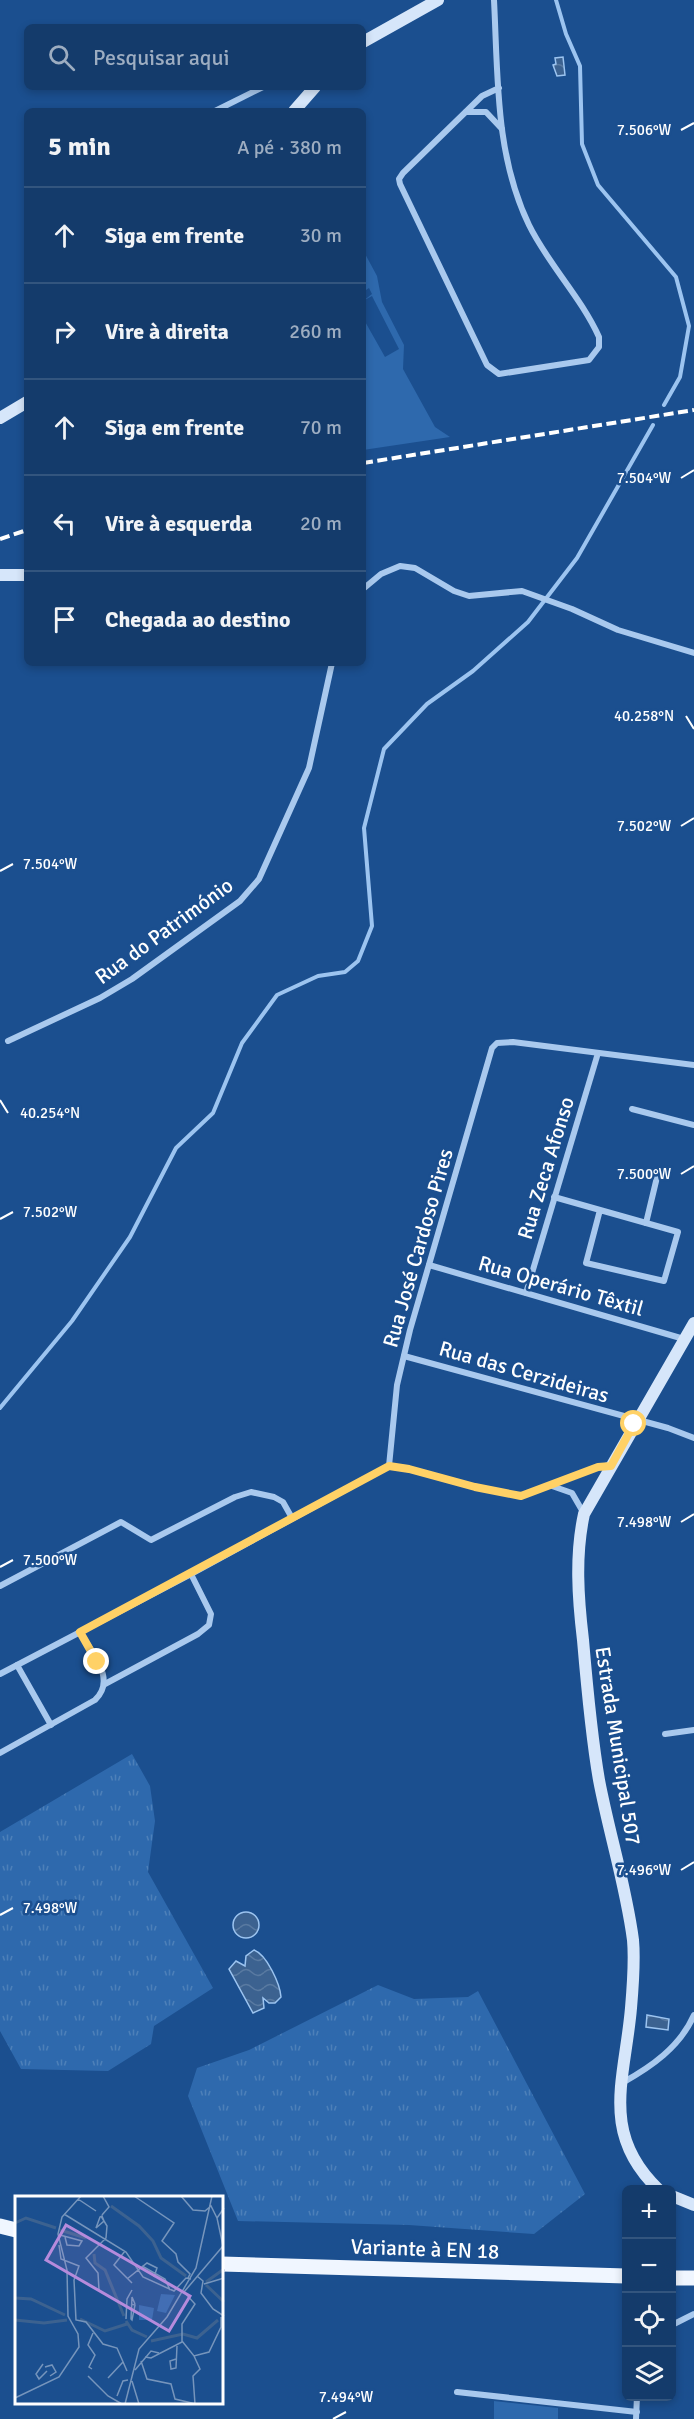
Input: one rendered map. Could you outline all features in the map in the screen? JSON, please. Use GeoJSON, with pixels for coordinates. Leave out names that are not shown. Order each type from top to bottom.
{"type":"FeatureCollection","features":[{"type":"Feature","properties":{"kind":"main road"},"geometry":{"type":"LineString","coordinates":[[0,2226],[15,2230]]}},
{"type":"Feature","properties":{"kind":"main road","name":"Variante à EN 18"},"geometry":{"type":"LineString","coordinates":[[224,2264],[622,2276]]}},
{"type":"Feature","properties":{"kind":"main road"},"geometry":{"type":"LineString","coordinates":[[676,2278],[694,2278]]}},
{"type":"Feature","properties":{"kind":"street"},"geometry":{"type":"LineString","coordinates":[[366,40],[438,0]]}},
{"type":"Feature","properties":{"kind":"street"},"geometry":{"type":"LineString","coordinates":[[494,0],[506,163],[516,196],[530,227],[599,337],[599,347],[589,360],[499,374],[487,365],[399,178],[482,96],[499,88]]}},
{"type":"Feature","properties":{"kind":"street"},"geometry":{"type":"LineString","coordinates":[[221,108],[257,90]]}},
{"type":"Feature","properties":{"kind":"street"},"geometry":{"type":"LineString","coordinates":[[297,108],[312,90]]}},
{"type":"Feature","properties":{"kind":"street"},"geometry":{"type":"LineString","coordinates":[[466,112],[486,112],[502,129]]}},
{"type":"Feature","properties":{"kind":"street"},"geometry":{"type":"LineString","coordinates":[[0,418],[24,404]]}},
{"type":"Feature","properties":{"kind":"street"},"geometry":{"type":"LineString","coordinates":[[366,586],[381,574],[400,566],[415,568],[454,591],[469,596],[522,591],[572,609],[618,630],[694,653]]}},
{"type":"Feature","properties":{"kind":"street"},"geometry":{"type":"LineString","coordinates":[[0,575],[24,575]]}},
{"type":"Feature","properties":{"kind":"street","name":"Rua do Património"},"geometry":{"type":"LineString","coordinates":[[9,1041],[100,998],[132,979],[240,901],[259,879],[309,768],[331,666]]}},
{"type":"Feature","properties":{"kind":"street","name":"Rua José Cardoso Pires"},"geometry":{"type":"LineString","coordinates":[[389,1466],[397,1385],[404,1356],[488,1056],[497,1043],[513,1042],[598,1053]]}},
{"type":"Feature","properties":{"kind":"street"},"geometry":{"type":"LineString","coordinates":[[598,1053],[694,1065]]}},
{"type":"Feature","properties":{"kind":"street","name":"Rua Zeca Afonso"},"geometry":{"type":"LineString","coordinates":[[525,1293],[598,1053]]}},
{"type":"Feature","properties":{"kind":"street"},"geometry":{"type":"LineString","coordinates":[[632,1109],[694,1125]]}},
{"type":"Feature","properties":{"kind":"street"},"geometry":{"type":"LineString","coordinates":[[646,1223],[658,1173]]}},
{"type":"Feature","properties":{"kind":"street"},"geometry":{"type":"LineString","coordinates":[[554,1197],[678,1232],[664,1281],[586,1263],[600,1210]]}},
{"type":"Feature","properties":{"kind":"street","name":"Rua Operário Têxtil"},"geometry":{"type":"LineString","coordinates":[[429,1265],[684,1339]]}},
{"type":"Feature","properties":{"kind":"street","name":"Estrada Municipal 507"},"geometry":{"type":"LineString","coordinates":[[654,2185],[642,2174],[625,2143],[619,2113],[631,2009],[633,1940],[599,1779],[590,1712],[579,1581],[578,1539],[584,1514],[636,1420],[694,1323]]}},
{"type":"Feature","properties":{"kind":"street","name":"Rua das Cerzideiras"},"geometry":{"type":"LineString","coordinates":[[404,1356],[694,1438]]}},
{"type":"Feature","properties":{"kind":"street"},"geometry":{"type":"LineString","coordinates":[[0,1674],[191,1574],[389,1466],[521,1496],[598,1467],[611,1466]]}},
{"type":"Feature","properties":{"kind":"street"},"geometry":{"type":"LineString","coordinates":[[552,1485],[572,1493],[579,1500],[584,1514]]}},
{"type":"Feature","properties":{"kind":"street"},"geometry":{"type":"LineString","coordinates":[[0,1586],[121,1522],[151,1540],[235,1497],[251,1492],[274,1497],[283,1502],[292,1518]]}},
{"type":"Feature","properties":{"kind":"street"},"geometry":{"type":"LineString","coordinates":[[105,1684],[198,1634],[209,1625],[211,1614],[191,1574]]}},
{"type":"Feature","properties":{"kind":"street"},"geometry":{"type":"LineString","coordinates":[[0,1753],[95,1700],[104,1691],[106,1679],[80,1632]]}},
{"type":"Feature","properties":{"kind":"street"},"geometry":{"type":"LineString","coordinates":[[17,1665],[51,1725]]}},
{"type":"Feature","properties":{"kind":"street"},"geometry":{"type":"LineString","coordinates":[[665,1734],[694,1730]]}},
{"type":"Feature","properties":{"kind":"street"},"geometry":{"type":"LineString","coordinates":[[622,2083],[644,2071],[674,2046],[694,2015]]}},
{"type":"Feature","properties":{"kind":"street"},"geometry":{"type":"LineString","coordinates":[[676,2198],[694,2205]]}},
{"type":"Feature","properties":{"kind":"street"},"geometry":{"type":"LineString","coordinates":[[676,2323],[694,2314]]}},
{"type":"Feature","properties":{"kind":"street"},"geometry":{"type":"LineString","coordinates":[[457,2392],[637,2416]]}},
{"type":"Feature","properties":{"kind":"green space"},"geometry":{"type":"Polygon","coordinates":[[[366,256],[377,276],[382,302],[404,345],[403,369],[435,427],[450,437],[366,450],[366,323],[385,357],[399,349],[372,296],[366,299],[372,294],[369,288],[366,290],[366,256]]]}},
{"type":"Feature","properties":{"kind":"green space"},"geometry":{"type":"Polygon","coordinates":[[[132,1754],[150,1786],[155,1821],[148,1872],[213,1988],[154,2026],[151,2044],[108,2071],[21,2069],[0,2031],[0,1832],[132,1754]]]}},
{"type":"Feature","properties":{"kind":"green space"},"geometry":{"type":"Polygon","coordinates":[[[378,1985],[414,1999],[468,1997],[478,1991],[585,2194],[534,2234],[409,2225],[238,2221],[188,2096],[197,2068],[249,2050],[378,1985]]]}},
{"type":"Feature","properties":{"kind":"green space"},"geometry":{"type":"Polygon","coordinates":[[[494,2401],[558,2408],[558,2419],[494,2419],[494,2401]]]}},
{"type":"Feature","properties":{"kind":"water"},"geometry":{"type":"Polygon","coordinates":[[[563,57],[565,75],[557,76],[553,65],[556,64],[555,58],[563,57]]]}},
{"type":"Feature","properties":{"kind":"water"},"geometry":{"type":"Polygon","coordinates":[[[246,1912],[255,1916],[259,1925],[255,1934],[246,1938],[237,1934],[233,1925],[237,1916],[246,1912]]]}},
{"type":"Feature","properties":{"kind":"water"},"geometry":{"type":"Polygon","coordinates":[[[254,1950],[264,1958],[272,1970],[281,1997],[275,2003],[269,2003],[263,1998],[264,2008],[253,2013],[229,1969],[236,1961],[245,1966],[246,1956],[254,1950]]]}},
{"type":"Feature","properties":{"kind":"water"},"geometry":{"type":"Polygon","coordinates":[[[647,2015],[669,2019],[668,2030],[646,2027],[647,2015]]]}},
{"type":"Feature","properties":{"kind":"waterway"},"geometry":{"type":"LineString","coordinates":[[556,0],[566,34],[580,66],[582,144],[598,185],[676,277],[689,326],[680,377],[664,405]]}},
{"type":"Feature","properties":{"kind":"waterway"},"geometry":{"type":"LineString","coordinates":[[0,1408],[72,1321],[130,1237],[176,1148],[213,1113],[242,1043],[277,995],[318,976],[345,972],[358,961],[372,926],[364,828],[384,749],[427,704],[473,671],[528,622],[577,558],[653,425]]}},
{"type":"Feature","properties":{"kind":"railway"},"geometry":{"type":"LineString","coordinates":[[366,463],[694,410]]}},
{"type":"Feature","properties":{"kind":"railway"},"geometry":{"type":"LineString","coordinates":[[0,539],[24,531]]}},
{"type":"Feature","properties":{"kind":"route"},"geometry":{"type":"LineString","coordinates":[[97,1662],[80,1632],[389,1466],[521,1496],[598,1467],[611,1466],[634,1424]]}}]}
